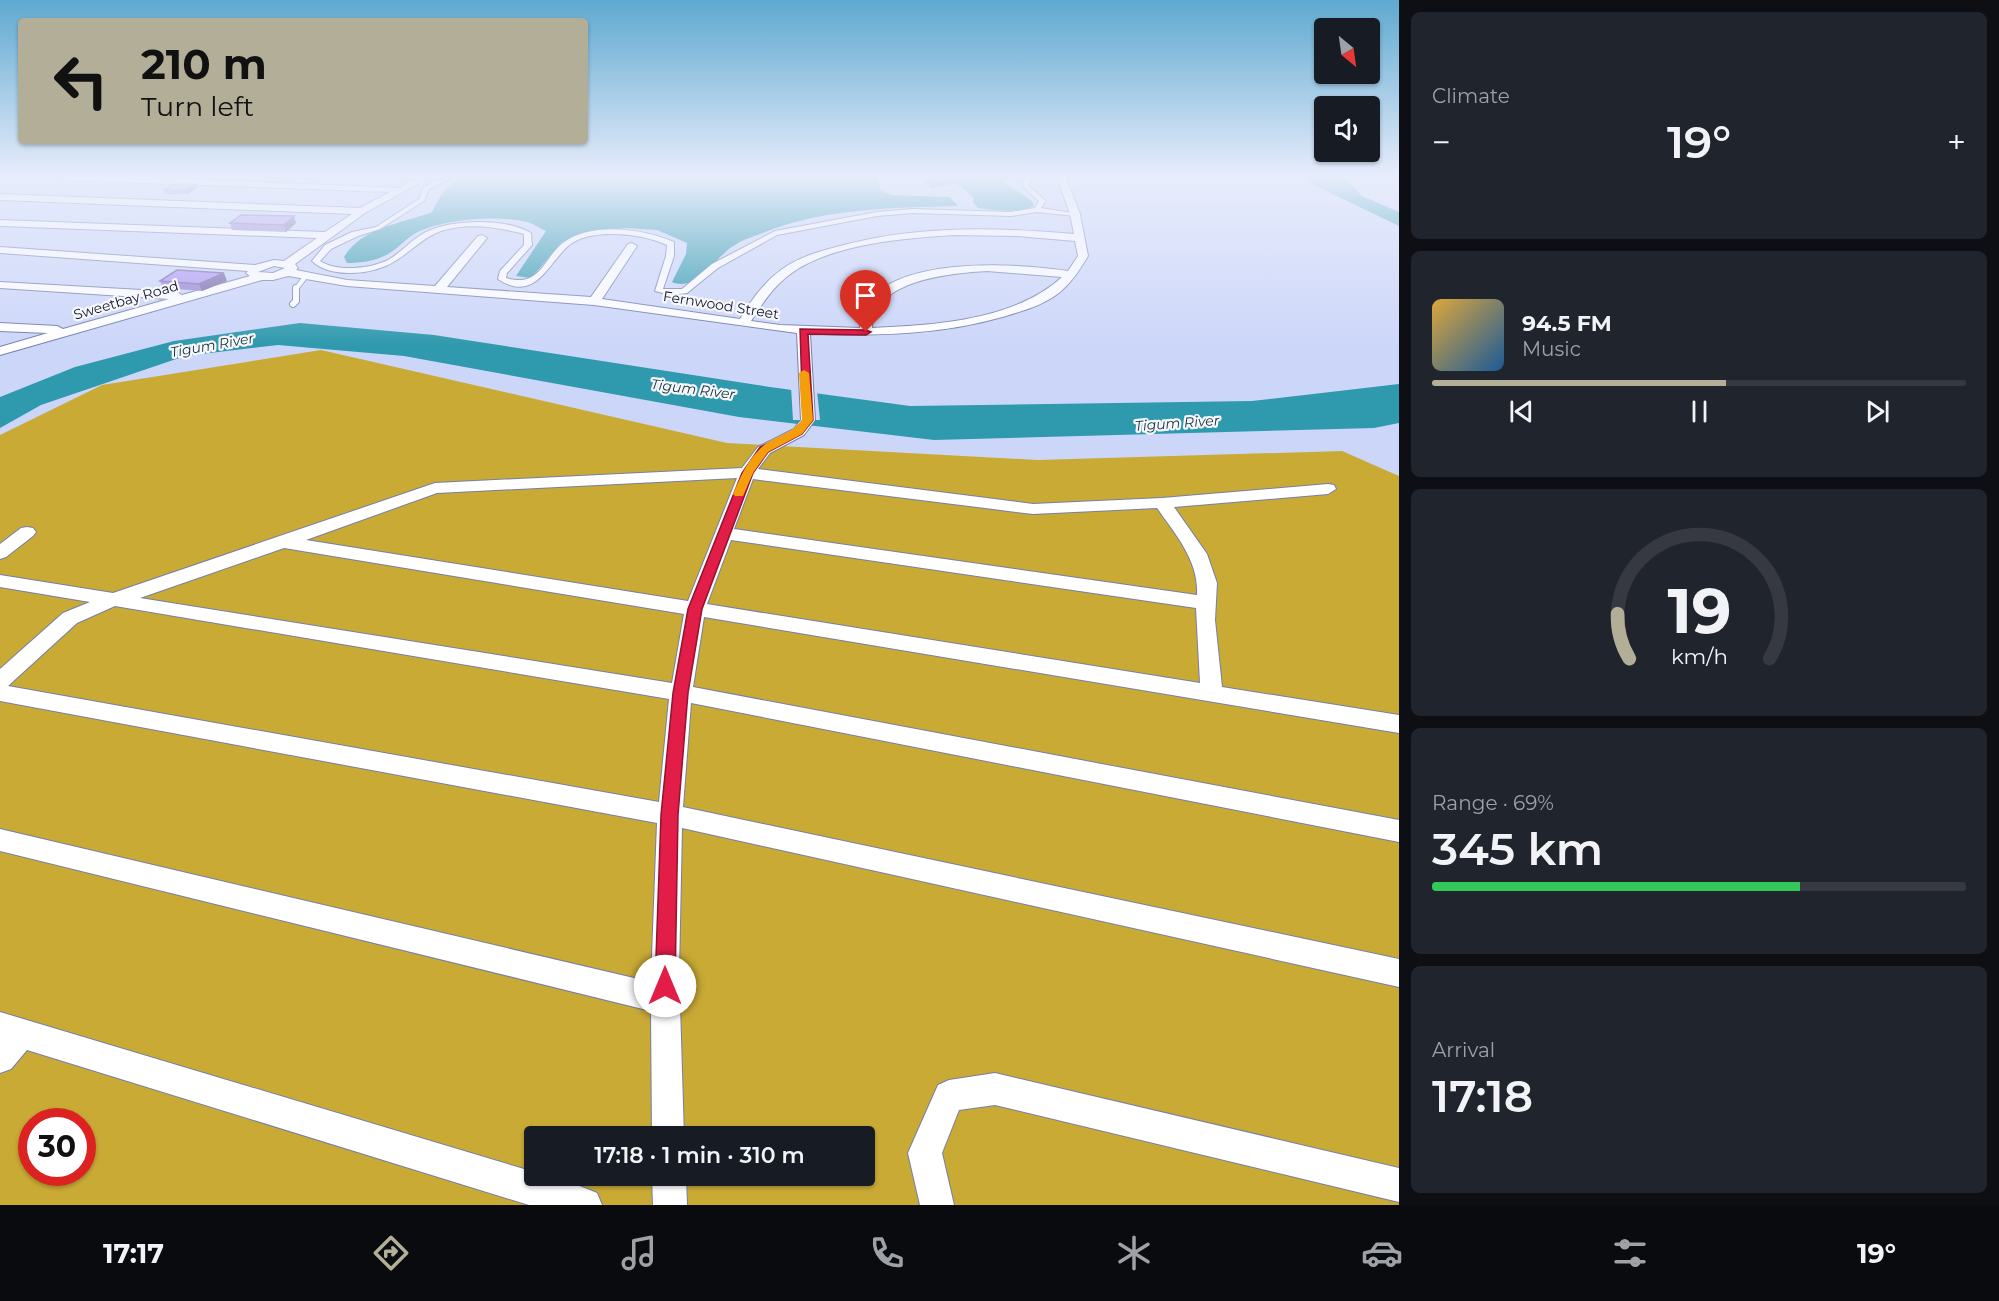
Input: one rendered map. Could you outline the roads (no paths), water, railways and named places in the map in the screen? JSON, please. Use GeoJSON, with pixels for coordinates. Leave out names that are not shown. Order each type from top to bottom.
{"type":"FeatureCollection","features":[{"type":"Feature","properties":{"kind":"street"},"geometry":{"type":"LineString","coordinates":[[0,249],[27,233]]}},
{"type":"Feature","properties":{"kind":"street"},"geometry":{"type":"LineString","coordinates":[[280,233],[325,235]]}},
{"type":"Feature","properties":{"kind":"street"},"geometry":{"type":"LineString","coordinates":[[0,249],[257,272],[274,263],[287,268],[328,233]]}},
{"type":"Feature","properties":{"kind":"street"},"geometry":{"type":"LineString","coordinates":[[358,233],[328,247],[316,261],[328,268],[363,269],[389,262],[429,233]]}},
{"type":"Feature","properties":{"kind":"street"},"geometry":{"type":"LineString","coordinates":[[527,233],[528,245],[503,273],[502,279],[510,283],[526,282],[539,277],[569,241],[602,233]]}},
{"type":"Feature","properties":{"kind":"street"},"geometry":{"type":"LineString","coordinates":[[636,233],[657,237],[671,244],[672,255],[660,278],[659,291],[671,293],[684,291],[715,266],[775,233]]}},
{"type":"Feature","properties":{"kind":"street"},"geometry":{"type":"LineString","coordinates":[[744,322],[763,292],[786,272],[814,257],[848,246],[898,237],[946,233]]}},
{"type":"Feature","properties":{"kind":"street"},"geometry":{"type":"LineString","coordinates":[[1032,233],[1080,238]]}},
{"type":"Feature","properties":{"kind":"street","name":"Fernwood Street"},"geometry":{"type":"LineString","coordinates":[[287,268],[304,277],[347,284],[594,301],[780,329],[866,332],[927,329],[975,321],[1038,301],[1055,290],[1071,275],[1083,256],[1079,233]]}},
{"type":"Feature","properties":{"kind":"street"},"geometry":{"type":"LineString","coordinates":[[437,291],[482,238]]}},
{"type":"Feature","properties":{"kind":"street"},"geometry":{"type":"LineString","coordinates":[[594,301],[632,246]]}},
{"type":"Feature","properties":{"kind":"street"},"geometry":{"type":"LineString","coordinates":[[866,332],[867,314],[872,304],[883,293],[922,276],[944,270],[1004,267],[1071,275]]}},
{"type":"Feature","properties":{"kind":"street","name":"Sweetbay Road"},"geometry":{"type":"LineString","coordinates":[[0,351],[191,297],[257,272]]}},
{"type":"Feature","properties":{"kind":"street"},"geometry":{"type":"LineString","coordinates":[[0,285],[191,297]]}},
{"type":"Feature","properties":{"kind":"street"},"geometry":{"type":"LineString","coordinates":[[0,327],[75,331]]}},
{"type":"Feature","properties":{"kind":"street"},"geometry":{"type":"LineString","coordinates":[[668,1126],[666,1000],[670,815],[681,693],[695,609],[747,473],[764,450],[799,432],[808,420],[803,331]]}},
{"type":"Feature","properties":{"kind":"street"},"geometry":{"type":"LineString","coordinates":[[0,681],[69,618],[113,600],[435,488],[747,473],[1033,509],[1162,503],[1328,489]]}},
{"type":"Feature","properties":{"kind":"street"},"geometry":{"type":"LineString","coordinates":[[1162,503],[1198,554],[1207,583],[1205,620],[1212,693]]}},
{"type":"Feature","properties":{"kind":"street"},"geometry":{"type":"LineString","coordinates":[[0,553],[27,531]]}},
{"type":"Feature","properties":{"kind":"street"},"geometry":{"type":"LineString","coordinates":[[723,533],[1206,603]]}},
{"type":"Feature","properties":{"kind":"street"},"geometry":{"type":"LineString","coordinates":[[283,542],[1399,724]]}},
{"type":"Feature","properties":{"kind":"street"},"geometry":{"type":"LineString","coordinates":[[0,581],[681,693],[1399,831]]}},
{"type":"Feature","properties":{"kind":"street"},"geometry":{"type":"LineString","coordinates":[[0,693],[670,815],[1399,973]]}},
{"type":"Feature","properties":{"kind":"street"},"geometry":{"type":"LineString","coordinates":[[0,840],[666,1000]]}},
{"type":"Feature","properties":{"kind":"street"},"geometry":{"type":"LineString","coordinates":[[0,1058],[11,1031],[585,1205]]}},
{"type":"Feature","properties":{"kind":"street"},"geometry":{"type":"LineString","coordinates":[[937,1205],[926,1153],[949,1096],[995,1089],[1399,1185]]}},
{"type":"Feature","properties":{"kind":"street"},"geometry":{"type":"LineString","coordinates":[[669,1186],[670,1205]]}},
{"type":"Feature","properties":{"kind":"lane"},"geometry":{"type":"LineString","coordinates":[[293,304],[296,301],[294,294],[296,284],[304,277]]}},
{"type":"Feature","properties":{"kind":"water"},"geometry":{"type":"Polygon","coordinates":[[[372,233],[416,233],[381,258],[347,263],[344,257],[361,239],[372,233]]]}},
{"type":"Feature","properties":{"kind":"water"},"geometry":{"type":"Polygon","coordinates":[[[545,233],[588,233],[562,242],[531,278],[516,276],[545,233]]]}},
{"type":"Feature","properties":{"kind":"water"},"geometry":{"type":"Polygon","coordinates":[[[664,233],[762,233],[738,243],[698,278],[681,284],[672,282],[686,254],[687,243],[664,233]]]}},
{"type":"Feature","properties":{"kind":"water","name":"Tigum River"},"geometry":{"type":"Polygon","coordinates":[[[300,323],[434,335],[770,387],[910,406],[1252,401],[1399,384],[1399,423],[1374,428],[934,440],[739,417],[404,356],[278,345],[185,356],[41,405],[0,428],[0,397],[75,367],[174,341],[300,323]]]}}]}
